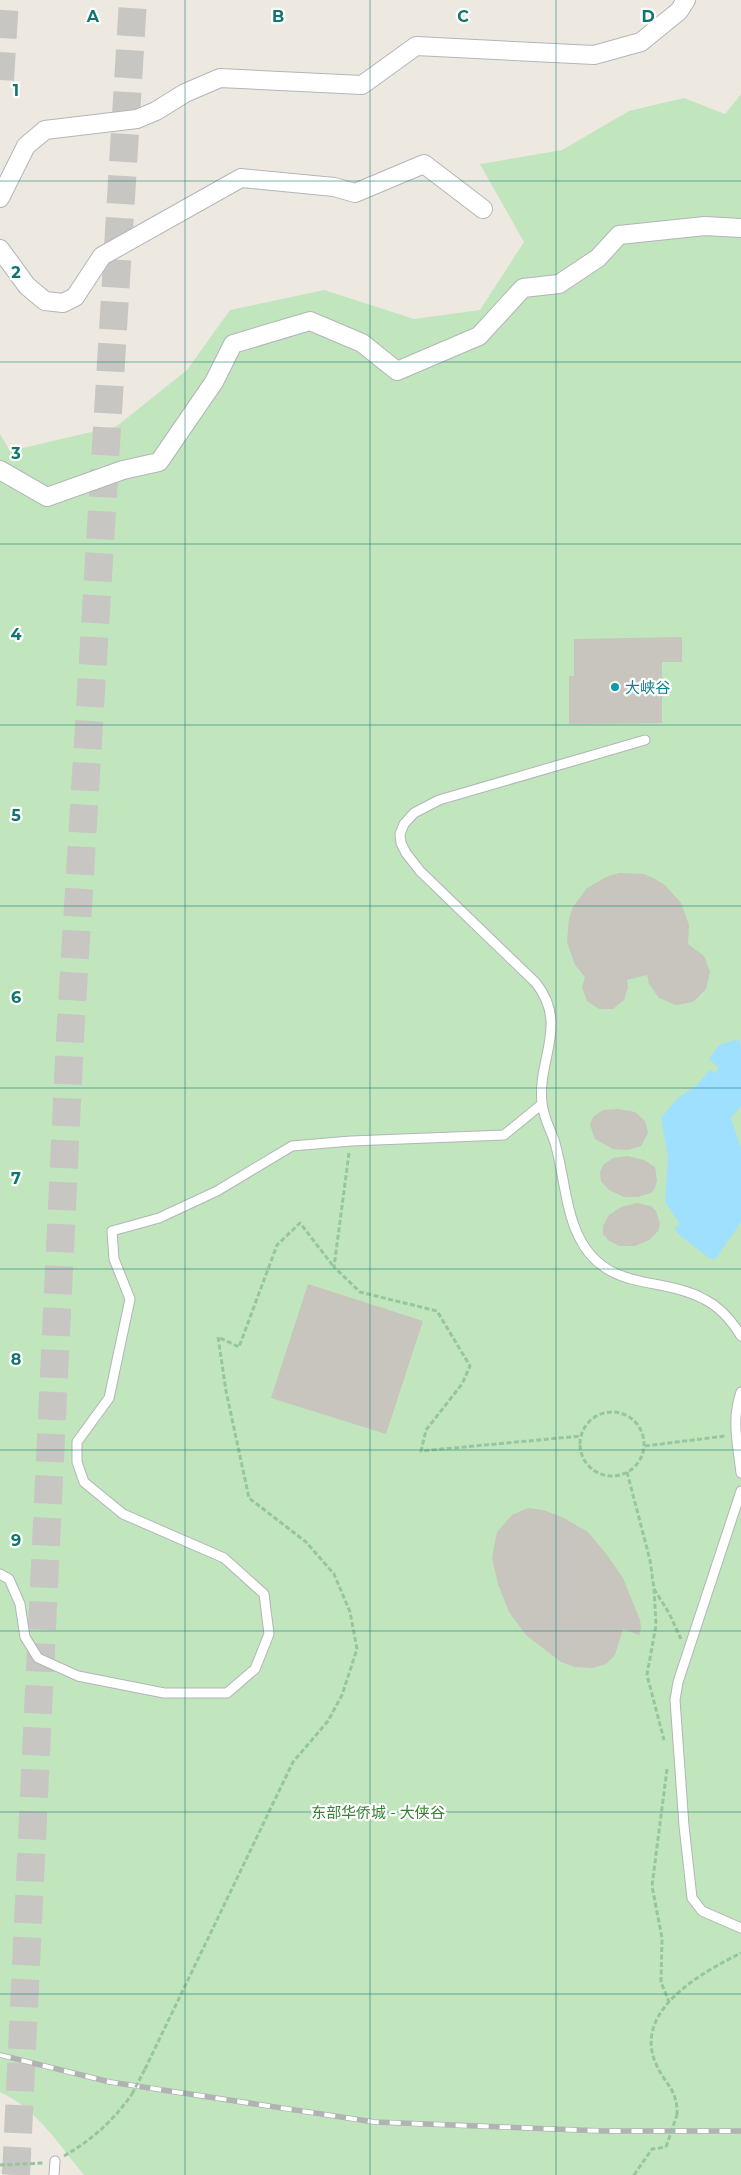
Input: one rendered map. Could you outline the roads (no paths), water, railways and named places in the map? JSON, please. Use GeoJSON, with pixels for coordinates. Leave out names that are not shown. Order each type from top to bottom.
{"type":"FeatureCollection","features":[{"type":"Feature","properties":{"kind":"street"},"geometry":{"type":"LineString","coordinates":[[0,198],[26,146],[45,130],[137,119],[156,111],[184,93],[220,78],[362,85],[416,46],[594,55],[641,42],[679,12],[686,0]]}},
{"type":"Feature","properties":{"kind":"street"},"geometry":{"type":"LineString","coordinates":[[0,249],[26,286],[45,301],[63,303],[75,296],[102,256],[241,178],[334,187],[355,193],[424,164],[483,209]]}},
{"type":"Feature","properties":{"kind":"street"},"geometry":{"type":"LineString","coordinates":[[0,470],[47,497],[123,470],[158,462],[214,382],[233,344],[310,321],[362,343],[397,371],[479,336],[523,288],[560,284],[598,258],[619,235],[705,226],[741,228]]}},
{"type":"Feature","properties":{"kind":"lane"},"geometry":{"type":"LineString","coordinates":[[645,740],[439,800],[414,813],[404,824],[400,834],[401,843],[420,871],[536,983],[549,1003],[551,1035],[542,1104],[555,1143],[576,1233],[584,1247],[596,1261],[610,1271],[633,1280],[703,1298],[718,1309],[734,1325],[741,1336]]}},
{"type":"Feature","properties":{"kind":"lane"},"geometry":{"type":"LineString","coordinates":[[0,1574],[9,1579],[20,1604],[25,1637],[38,1658],[78,1676],[164,1693],[227,1693],[255,1669],[269,1634],[264,1594],[224,1558],[123,1514],[84,1482],[77,1462],[77,1442],[109,1398],[130,1299],[114,1259],[112,1231],[160,1218],[217,1191],[292,1146],[351,1141],[504,1135],[542,1104]]}},
{"type":"Feature","properties":{"kind":"lane"},"geometry":{"type":"LineString","coordinates":[[741,1392],[735,1416],[735,1435],[741,1473]]}},
{"type":"Feature","properties":{"kind":"lane"},"geometry":{"type":"LineString","coordinates":[[741,1492],[678,1682],[675,1700],[684,1826],[692,1898],[702,1910],[741,1928]]}},
{"type":"Feature","properties":{"kind":"lane"},"geometry":{"type":"LineString","coordinates":[[54,2175],[56,2161]]}},
{"type":"Feature","properties":{"kind":"water"},"geometry":{"type":"Polygon","coordinates":[[[739,1039],[741,1047],[741,1106],[731,1118],[741,1148],[741,1222],[715,1260],[709,1258],[678,1234],[675,1228],[680,1224],[665,1202],[668,1157],[661,1118],[679,1097],[696,1086],[710,1070],[715,1073],[719,1068],[709,1059],[719,1045],[739,1039]]]}},
{"type":"Feature","properties":{"kind":"tunnel"},"geometry":{"type":"LineString","coordinates":[[0,80],[5,0]]}},
{"type":"Feature","properties":{"kind":"tunnel"},"geometry":{"type":"LineString","coordinates":[[16,2175],[70,1038],[133,0]]}},
{"type":"Feature","properties":{"kind":"railway"},"geometry":{"type":"LineString","coordinates":[[0,2055],[110,2082],[374,2122],[603,2131],[741,2131]]}},
{"type":"Feature","properties":{"kind":"place","name":"大峡谷"},"geometry":{"type":"Point","coordinates":[615,687]}},
{"type":"Feature","properties":{"kind":"park label","name":"东部华侨城 - 大侠谷"},"geometry":{"type":"Point","coordinates":[378,1812]}}]}
